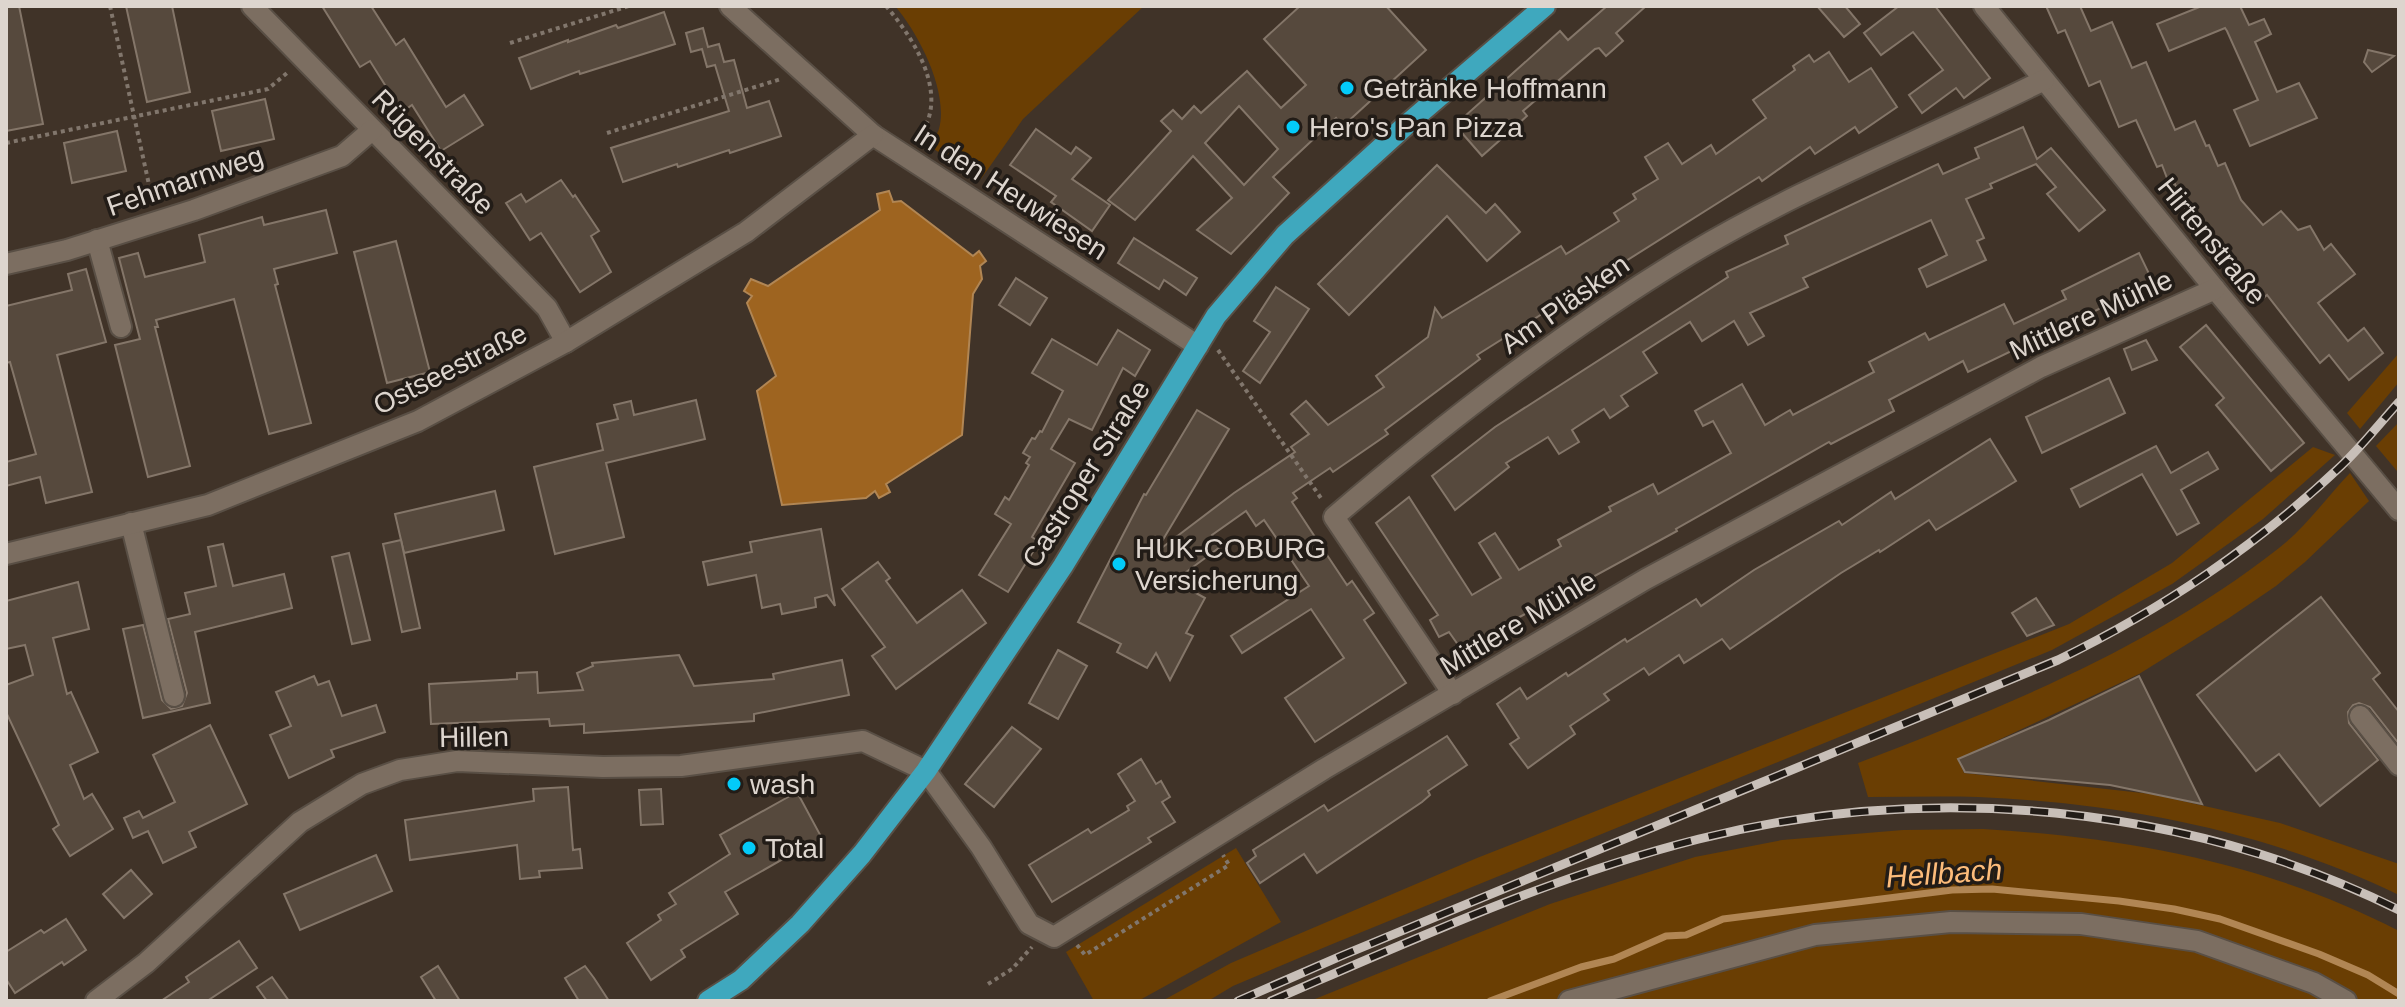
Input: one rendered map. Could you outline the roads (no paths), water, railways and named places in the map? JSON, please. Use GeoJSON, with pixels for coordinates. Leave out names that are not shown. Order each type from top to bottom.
{"type":"FeatureCollection","features":[{"type":"Feature","properties":{"kind":"main road","name":"Castroper Straße"},"geometry":{"type":"LineString","coordinates":[[708,1001],[741,980],[800,924],[862,854],[926,771],[1063,566],[1202,339],[1285,235],[1405,126],[1545,6]]}},
{"type":"Feature","properties":{"kind":"street","name":"Rügenstraße"},"geometry":{"type":"LineString","coordinates":[[252,6],[547,308],[566,342]]}},
{"type":"Feature","properties":{"kind":"street","name":"In den Heuwiesen"},"geometry":{"type":"LineString","coordinates":[[730,6],[873,135],[1202,339]]}},
{"type":"Feature","properties":{"kind":"street","name":"Hirtenstraße"},"geometry":{"type":"LineString","coordinates":[[1984,6],[2399,510]]}},
{"type":"Feature","properties":{"kind":"street","name":"Am Pläsken"},"geometry":{"type":"LineString","coordinates":[[1453,694],[1334,517],[1442,425],[1586,321],[1692,253],[1785,202],[2044,80]]}},
{"type":"Feature","properties":{"kind":"street","name":"Fehmarnweg"},"geometry":{"type":"LineString","coordinates":[[6,264],[158,221],[342,156],[372,130]]}},
{"type":"Feature","properties":{"kind":"street","name":"Ostseestraße"},"geometry":{"type":"LineString","coordinates":[[6,554],[208,505],[418,421],[566,342],[746,232],[873,135]]}},
{"type":"Feature","properties":{"kind":"street"},"geometry":{"type":"LineString","coordinates":[[97,240],[121,327]]}},
{"type":"Feature","properties":{"kind":"street","name":"Mittlere Mühle"},"geometry":{"type":"LineString","coordinates":[[926,771],[981,847],[1029,924],[1054,937],[1324,769],[1646,579],[2014,382],[2215,289]]}},
{"type":"Feature","properties":{"kind":"street"},"geometry":{"type":"LineString","coordinates":[[131,523],[174,696]]}},
{"type":"Feature","properties":{"kind":"street"},"geometry":{"type":"LineString","coordinates":[[2360,716],[2399,765]]}},
{"type":"Feature","properties":{"kind":"street","name":"Hillen"},"geometry":{"type":"LineString","coordinates":[[96,1001],[146,963],[300,822],[362,784],[400,770],[457,761],[603,767],[681,766],[863,741],[926,771]]}},
{"type":"Feature","properties":{"kind":"street"},"geometry":{"type":"LineString","coordinates":[[1569,1001],[1815,935],[1951,922],[2081,924],[2197,941],[2314,983],[2346,1001]]}},
{"type":"Feature","properties":{"kind":"waterway","name":"Hellbach"},"geometry":{"type":"LineString","coordinates":[[1490,1001],[1581,967],[1614,959],[1666,936],[1686,935],[1723,919],[1952,890],[1992,889],[2119,901],[2220,919],[2319,954],[2368,975],[2399,994]]}},
{"type":"Feature","properties":{"kind":"railway"},"geometry":{"type":"LineString","coordinates":[[1238,1001],[2058,660],[2097,640],[2207,574],[2275,523],[2341,466],[2399,402]]}},
{"type":"Feature","properties":{"kind":"railway"},"geometry":{"type":"LineString","coordinates":[[1271,1001],[1482,911],[1644,854],[1786,821],[1875,811],[1965,808],[2055,813],[2145,826],[2232,846],[2317,874],[2399,910]]}},
{"type":"Feature","properties":{"kind":"place","name":"Getränke Hoffmann"},"geometry":{"type":"Point","coordinates":[1347,88]}},
{"type":"Feature","properties":{"kind":"place","name":"Hero's Pan Pizza"},"geometry":{"type":"Point","coordinates":[1293,127]}},
{"type":"Feature","properties":{"kind":"place","name":"HUK-COBURG Versicherung"},"geometry":{"type":"Point","coordinates":[1119,564]}},
{"type":"Feature","properties":{"kind":"place","name":"wash"},"geometry":{"type":"Point","coordinates":[734,784]}},
{"type":"Feature","properties":{"kind":"place","name":"Total"},"geometry":{"type":"Point","coordinates":[749,848]}}]}
